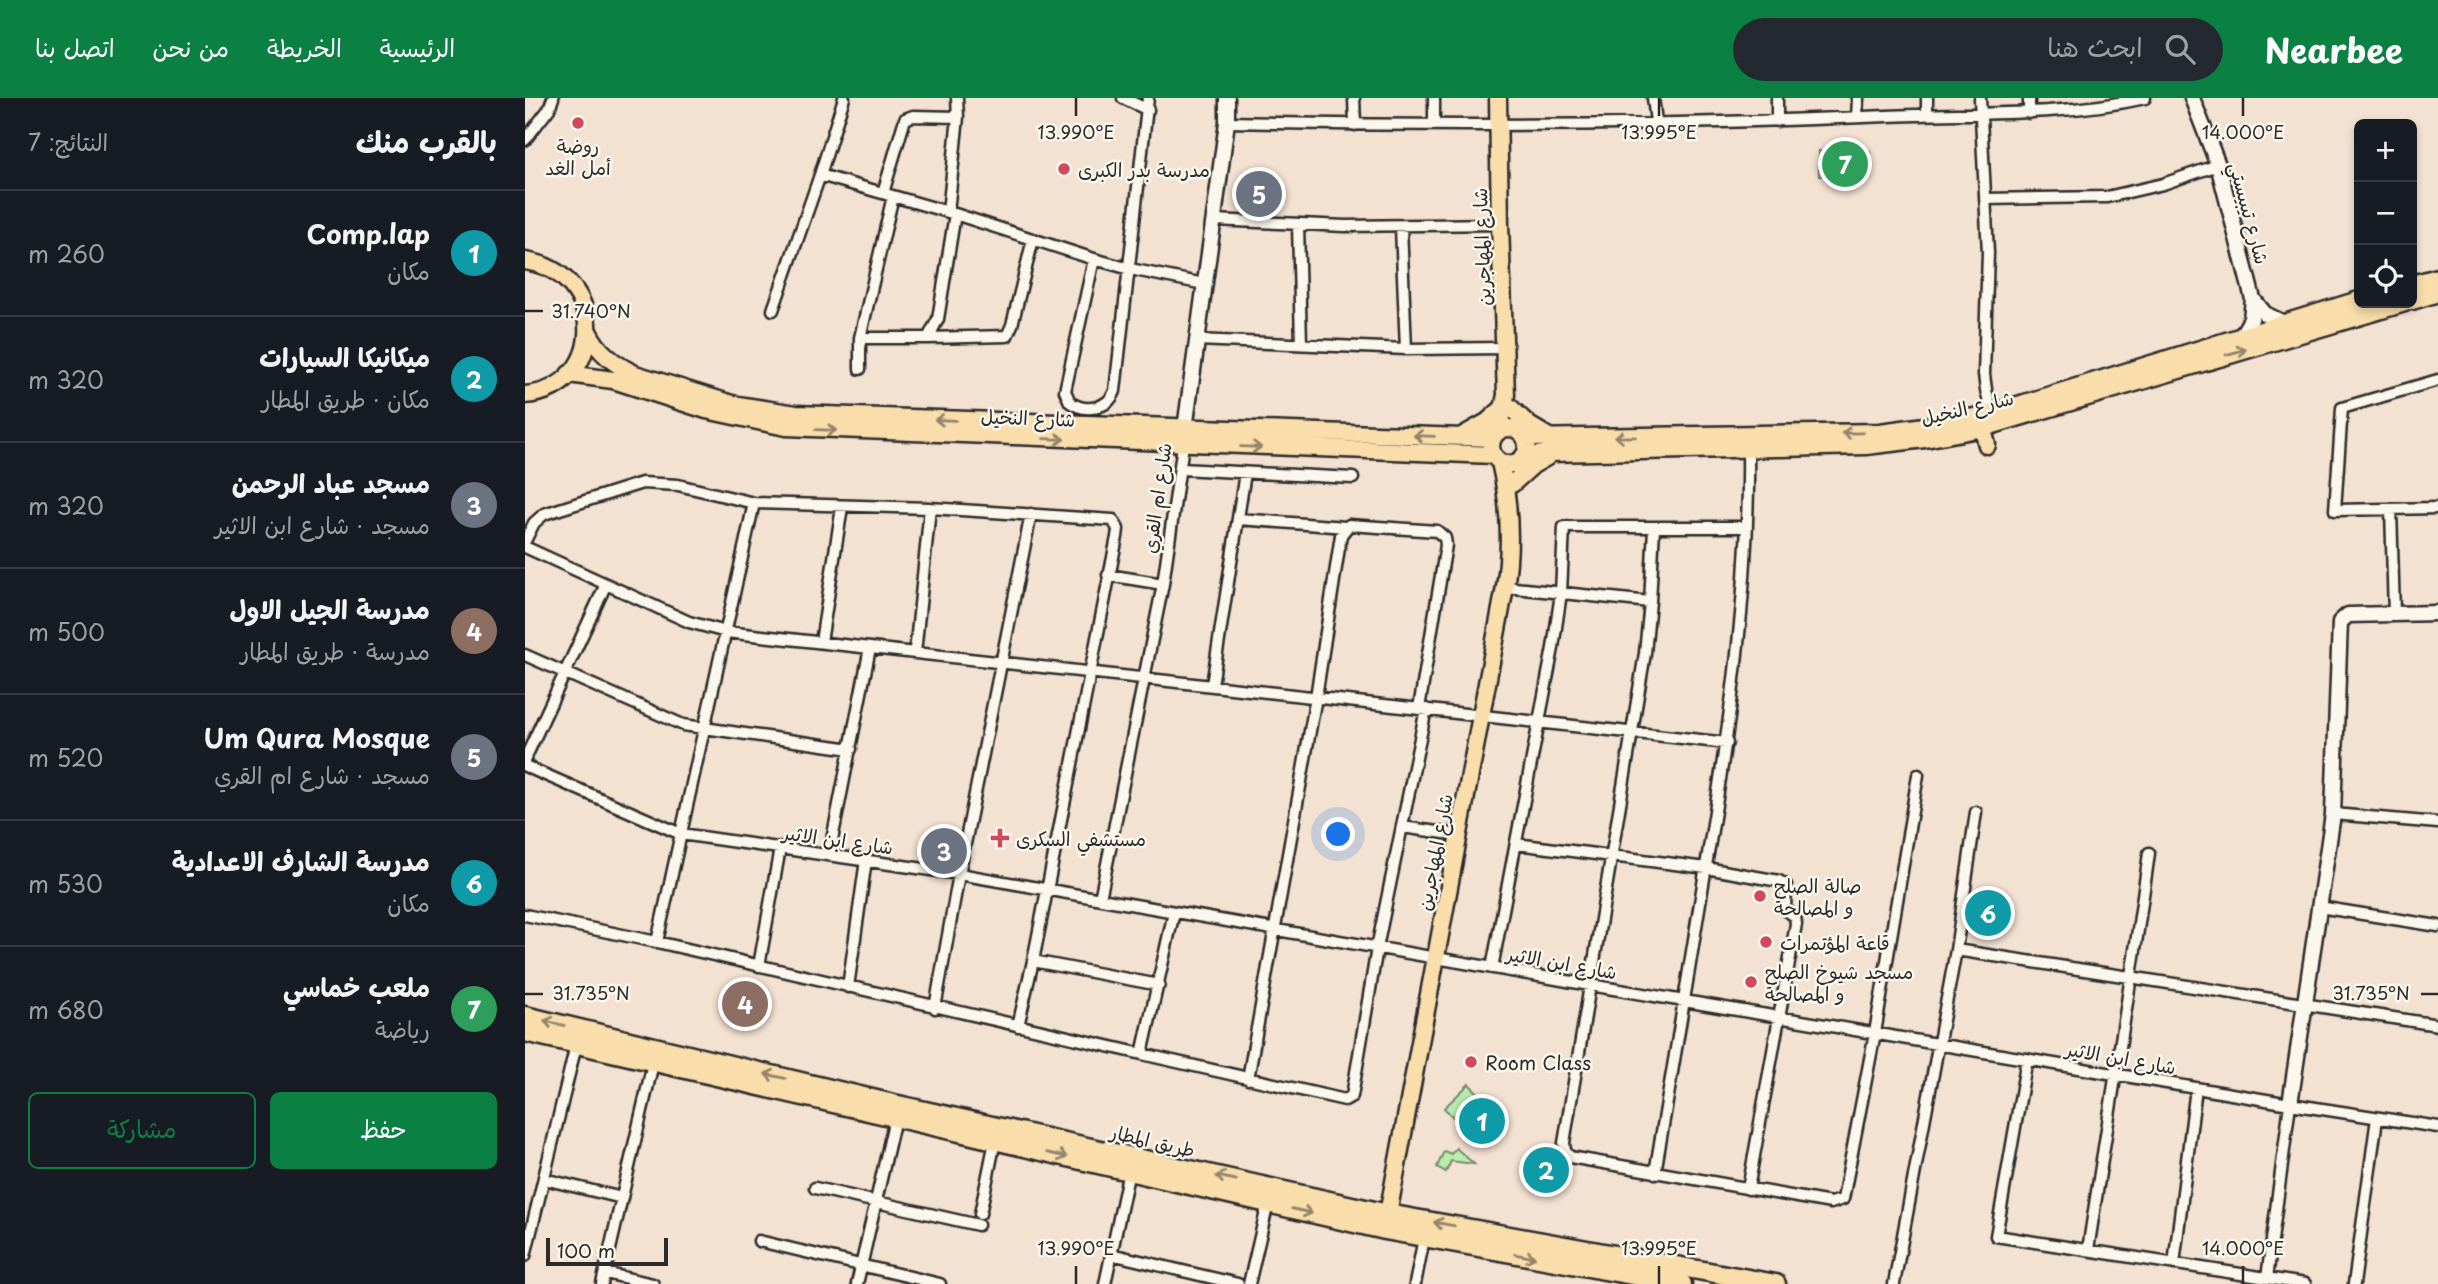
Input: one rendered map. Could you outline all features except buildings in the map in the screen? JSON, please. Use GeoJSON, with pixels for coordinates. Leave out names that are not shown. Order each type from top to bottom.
{"type":"FeatureCollection","features":[{"type":"Feature","properties":{"kind":"highway","name":"طريق المطار"},"geometry":{"type":"LineString","coordinates":[[525,1016],[889,1103],[1388,1214],[1776,1284]]}},
{"type":"Feature","properties":{"kind":"highway","name":"طريق المطار"},"geometry":{"type":"LineString","coordinates":[[525,1032],[1424,1238],[1677,1284]]}},
{"type":"Feature","properties":{"kind":"main road","name":"شارع المهاجرين"},"geometry":{"type":"LineString","coordinates":[[1495,434],[1507,403],[1500,224],[1499,98]]}},
{"type":"Feature","properties":{"kind":"main road"},"geometry":{"type":"LineString","coordinates":[[525,261],[551,268],[572,285],[584,306],[588,331],[582,355],[569,374],[551,388],[525,394]]}},
{"type":"Feature","properties":{"kind":"main road"},"geometry":{"type":"LineString","coordinates":[[2417,282],[2438,276]]}},
{"type":"Feature","properties":{"kind":"main road"},"geometry":{"type":"LineString","coordinates":[[2417,299],[2438,293]]}},
{"type":"Feature","properties":{"kind":"main road","name":"شارع النخيل"},"geometry":{"type":"LineString","coordinates":[[2192,358],[2242,335],[2354,301]]}},
{"type":"Feature","properties":{"kind":"main road","name":"شارع النخيل"},"geometry":{"type":"LineString","coordinates":[[588,331],[602,352],[635,374],[700,395],[760,410],[835,417],[1468,454],[1508,459],[1559,453],[1748,449],[1798,455],[1867,453],[1925,439],[2192,358],[2386,308]]}},
{"type":"Feature","properties":{"kind":"main road","name":"شارع النخيل"},"geometry":{"type":"LineString","coordinates":[[569,374],[613,380],[706,410],[786,427],[1184,437],[1459,437],[1495,434]]}},
{"type":"Feature","properties":{"kind":"main road","name":"شارع المهاجرين"},"geometry":{"type":"LineString","coordinates":[[1507,403],[1522,434]]}},
{"type":"Feature","properties":{"kind":"main road"},"geometry":{"type":"LineString","coordinates":[[1459,437],[1487,422],[1507,403],[1529,425],[1551,438]]}},
{"type":"Feature","properties":{"kind":"main road","name":"شارع النخيل"},"geometry":{"type":"LineString","coordinates":[[1522,434],[1551,438],[1880,432],[1985,419]]}},
{"type":"Feature","properties":{"kind":"main road"},"geometry":{"type":"LineString","coordinates":[[1985,419],[1987,445]]}},
{"type":"Feature","properties":{"kind":"main road"},"geometry":{"type":"LineString","coordinates":[[1508,427],[1522,434],[1527,447],[1508,459],[1490,450],[1495,434],[1508,427]]}},
{"type":"Feature","properties":{"kind":"main road"},"geometry":{"type":"LineString","coordinates":[[1468,454],[1488,467],[1508,488],[1533,465],[1559,453]]}},
{"type":"Feature","properties":{"kind":"main road","name":"شارع المهاجرين"},"geometry":{"type":"LineString","coordinates":[[1388,1214],[1505,587],[1509,554],[1508,459]]}},
{"type":"Feature","properties":{"kind":"street"},"geometry":{"type":"LineString","coordinates":[[525,140],[553,98]]}},
{"type":"Feature","properties":{"kind":"street"},"geometry":{"type":"LineString","coordinates":[[773,310],[844,98]]}},
{"type":"Feature","properties":{"kind":"street"},"geometry":{"type":"LineString","coordinates":[[928,338],[938,319],[952,213],[957,98]]}},
{"type":"Feature","properties":{"kind":"street"},"geometry":{"type":"LineString","coordinates":[[1123,98],[1148,110]]}},
{"type":"Feature","properties":{"kind":"street"},"geometry":{"type":"LineString","coordinates":[[1094,259],[1065,391],[1067,399],[1077,407],[1099,407],[1108,403],[1114,395],[1148,98]]}},
{"type":"Feature","properties":{"kind":"street","name":"شارع ام القري"},"geometry":{"type":"LineString","coordinates":[[1100,899],[1163,584],[1227,122],[1227,98]]}},
{"type":"Feature","properties":{"kind":"street"},"geometry":{"type":"LineString","coordinates":[[1355,98],[1355,125]]}},
{"type":"Feature","properties":{"kind":"street"},"geometry":{"type":"LineString","coordinates":[[1434,98],[1434,125]]}},
{"type":"Feature","properties":{"kind":"street"},"geometry":{"type":"LineString","coordinates":[[1653,98],[1655,122]]}},
{"type":"Feature","properties":{"kind":"street"},"geometry":{"type":"LineString","coordinates":[[1776,98],[1777,121]]}},
{"type":"Feature","properties":{"kind":"street"},"geometry":{"type":"LineString","coordinates":[[1857,117],[1858,98]]}},
{"type":"Feature","properties":{"kind":"street"},"geometry":{"type":"LineString","coordinates":[[1927,98],[1927,114]]}},
{"type":"Feature","properties":{"kind":"street"},"geometry":{"type":"LineString","coordinates":[[1980,98],[1988,298],[1984,374],[1987,398],[1985,419]]}},
{"type":"Feature","properties":{"kind":"street"},"geometry":{"type":"LineString","coordinates":[[2029,98],[2029,113]]}},
{"type":"Feature","properties":{"kind":"street"},"geometry":{"type":"LineString","coordinates":[[1227,122],[1434,125],[1777,121],[1927,114],[2029,113],[2145,98]]}},
{"type":"Feature","properties":{"kind":"street","name":"شارع تيبيستي"},"geometry":{"type":"LineString","coordinates":[[2192,98],[2218,165],[2253,299]]}},
{"type":"Feature","properties":{"kind":"street"},"geometry":{"type":"LineString","coordinates":[[883,192],[905,119],[913,116],[958,117]]}},
{"type":"Feature","properties":{"kind":"street"},"geometry":{"type":"LineString","coordinates":[[1985,199],[2107,198],[2164,184],[2218,165]]}},
{"type":"Feature","properties":{"kind":"street"},"geometry":{"type":"LineString","coordinates":[[820,175],[952,213],[1094,259],[1204,284]]}},
{"type":"Feature","properties":{"kind":"street"},"geometry":{"type":"LineString","coordinates":[[860,369],[860,338],[894,196]]}},
{"type":"Feature","properties":{"kind":"street"},"geometry":{"type":"LineString","coordinates":[[1214,220],[1401,227],[1500,224]]}},
{"type":"Feature","properties":{"kind":"street"},"geometry":{"type":"LineString","coordinates":[[1298,224],[1301,344]]}},
{"type":"Feature","properties":{"kind":"street"},"geometry":{"type":"LineString","coordinates":[[1401,227],[1406,349]]}},
{"type":"Feature","properties":{"kind":"street"},"geometry":{"type":"LineString","coordinates":[[860,338],[1007,336],[1033,239]]}},
{"type":"Feature","properties":{"kind":"street"},"geometry":{"type":"LineString","coordinates":[[2253,299],[2265,314],[2282,322]]}},
{"type":"Feature","properties":{"kind":"street"},"geometry":{"type":"LineString","coordinates":[[2242,335],[2251,319],[2253,299]]}},
{"type":"Feature","properties":{"kind":"street"},"geometry":{"type":"LineString","coordinates":[[1196,340],[1406,349],[1506,348]]}},
{"type":"Feature","properties":{"kind":"street"},"geometry":{"type":"LineString","coordinates":[[2438,380],[2342,408],[2335,510],[2438,508]]}},
{"type":"Feature","properties":{"kind":"street"},"geometry":{"type":"LineString","coordinates":[[1655,1173],[1727,743],[1743,608],[1748,449]]}},
{"type":"Feature","properties":{"kind":"street"},"geometry":{"type":"LineString","coordinates":[[1181,469],[1353,478]]}},
{"type":"Feature","properties":{"kind":"street"},"geometry":{"type":"LineString","coordinates":[[1212,685],[1245,474]]}},
{"type":"Feature","properties":{"kind":"street"},"geometry":{"type":"LineString","coordinates":[[525,541],[534,523],[544,514],[642,483],[678,485],[754,503],[930,508],[1113,520],[1118,528],[1048,889],[1018,1026]]}},
{"type":"Feature","properties":{"kind":"street"},"geometry":{"type":"LineString","coordinates":[[657,942],[754,503]]}},
{"type":"Feature","properties":{"kind":"street"},"geometry":{"type":"LineString","coordinates":[[821,642],[842,507]]}},
{"type":"Feature","properties":{"kind":"street"},"geometry":{"type":"LineString","coordinates":[[915,653],[930,508]]}},
{"type":"Feature","properties":{"kind":"street"},"geometry":{"type":"LineString","coordinates":[[2392,509],[2394,614]]}},
{"type":"Feature","properties":{"kind":"street"},"geometry":{"type":"LineString","coordinates":[[935,1008],[1031,514]]}},
{"type":"Feature","properties":{"kind":"street"},"geometry":{"type":"LineString","coordinates":[[525,915],[657,942],[935,1008],[1345,1100],[1352,1096],[1377,948],[1402,827],[1423,708],[1445,538],[1433,531],[1238,519]]}},
{"type":"Feature","properties":{"kind":"street"},"geometry":{"type":"LineString","coordinates":[[1248,1079],[1316,697],[1341,534],[1346,527]]}},
{"type":"Feature","properties":{"kind":"street"},"geometry":{"type":"LineString","coordinates":[[1492,968],[1553,648],[1564,527],[1747,527]]}},
{"type":"Feature","properties":{"kind":"street"},"geometry":{"type":"LineString","coordinates":[[1654,528],[1645,653],[1564,1143],[1565,1151],[1574,1160],[1831,1203],[1843,1199],[1875,1033],[1917,775]]}},
{"type":"Feature","properties":{"kind":"street"},"geometry":{"type":"LineString","coordinates":[[525,547],[689,622],[726,632],[1727,743]]}},
{"type":"Feature","properties":{"kind":"street"},"geometry":{"type":"LineString","coordinates":[[1108,575],[1163,584]]}},
{"type":"Feature","properties":{"kind":"street"},"geometry":{"type":"LineString","coordinates":[[525,760],[606,584]]}},
{"type":"Feature","properties":{"kind":"street"},"geometry":{"type":"LineString","coordinates":[[1505,587],[1650,602]]}},
{"type":"Feature","properties":{"kind":"street"},"geometry":{"type":"LineString","coordinates":[[2267,1278],[2333,814],[2340,622],[2348,615],[2438,613]]}},
{"type":"Feature","properties":{"kind":"street"},"geometry":{"type":"LineString","coordinates":[[829,855],[870,648]]}},
{"type":"Feature","properties":{"kind":"street"},"geometry":{"type":"LineString","coordinates":[[525,655],[683,725],[851,750]]}},
{"type":"Feature","properties":{"kind":"street","name":"شارع ابن الاثير"},"geometry":{"type":"LineString","coordinates":[[525,766],[681,834],[959,874],[1590,985],[2438,1127]]}},
{"type":"Feature","properties":{"kind":"street"},"geometry":{"type":"LineString","coordinates":[[1894,1284],[1956,950],[1976,812]]}},
{"type":"Feature","properties":{"kind":"street"},"geometry":{"type":"LineString","coordinates":[[2333,814],[2438,823]]}},
{"type":"Feature","properties":{"kind":"street"},"geometry":{"type":"LineString","coordinates":[[1402,827],[1459,835]]}},
{"type":"Feature","properties":{"kind":"street"},"geometry":{"type":"LineString","coordinates":[[1516,844],[1706,868],[1779,881],[1786,885],[1785,911],[1797,920],[1748,1189]]}},
{"type":"Feature","properties":{"kind":"street"},"geometry":{"type":"LineString","coordinates":[[759,966],[780,848]]}},
{"type":"Feature","properties":{"kind":"street"},"geometry":{"type":"LineString","coordinates":[[2088,1250],[2133,977],[2149,853]]}},
{"type":"Feature","properties":{"kind":"street"},"geometry":{"type":"LineString","coordinates":[[848,987],[866,860]]}},
{"type":"Feature","properties":{"kind":"street"},"geometry":{"type":"LineString","coordinates":[[2319,907],[2438,926]]}},
{"type":"Feature","properties":{"kind":"street"},"geometry":{"type":"LineString","coordinates":[[1142,1054],[1174,912]]}},
{"type":"Feature","properties":{"kind":"street"},"geometry":{"type":"LineString","coordinates":[[1956,950],[2438,1025]]}},
{"type":"Feature","properties":{"kind":"street"},"geometry":{"type":"LineString","coordinates":[[1033,961],[1159,985]]}},
{"type":"Feature","properties":{"kind":"street"},"geometry":{"type":"LineString","coordinates":[[525,1256],[576,1045]]}},
{"type":"Feature","properties":{"kind":"street"},"geometry":{"type":"LineString","coordinates":[[2027,1059],[1996,1236],[2305,1284]]}},
{"type":"Feature","properties":{"kind":"street"},"geometry":{"type":"LineString","coordinates":[[653,1063],[603,1279],[653,1284]]}},
{"type":"Feature","properties":{"kind":"street"},"geometry":{"type":"LineString","coordinates":[[2174,1264],[2196,1088]]}},
{"type":"Feature","properties":{"kind":"street"},"geometry":{"type":"LineString","coordinates":[[857,1284],[895,1118]]}},
{"type":"Feature","properties":{"kind":"street"},"geometry":{"type":"LineString","coordinates":[[2354,1284],[2377,1118]]}},
{"type":"Feature","properties":{"kind":"street"},"geometry":{"type":"LineString","coordinates":[[815,1188],[876,1202],[979,1219],[995,1141]]}},
{"type":"Feature","properties":{"kind":"street"},"geometry":{"type":"LineString","coordinates":[[1105,1284],[1129,1171]]}},
{"type":"Feature","properties":{"kind":"street"},"geometry":{"type":"LineString","coordinates":[[544,1179],[622,1198]]}},
{"type":"Feature","properties":{"kind":"street"},"geometry":{"type":"LineString","coordinates":[[1249,1284],[1268,1203]]}},
{"type":"Feature","properties":{"kind":"street"},"geometry":{"type":"LineString","coordinates":[[1415,1284],[1424,1238]]}},
{"type":"Feature","properties":{"kind":"street"},"geometry":{"type":"LineString","coordinates":[[759,1241],[940,1284]]}},
{"type":"Feature","properties":{"kind":"street"},"geometry":{"type":"LineString","coordinates":[[1111,1254],[1238,1284]]}},
{"type":"Feature","properties":{"kind":"green space"},"geometry":{"type":"Polygon","coordinates":[[[1819,151],[1870,151],[1871,176],[1819,176],[1819,151]]]}},
{"type":"Feature","properties":{"kind":"green space"},"geometry":{"type":"Polygon","coordinates":[[[1469,1084],[1496,1110],[1491,1116],[1485,1111],[1473,1124],[1479,1130],[1473,1137],[1444,1108],[1469,1084]]]}},
{"type":"Feature","properties":{"kind":"green space"},"geometry":{"type":"Polygon","coordinates":[[[1456,1148],[1474,1164],[1451,1161],[1446,1172],[1437,1167],[1444,1151],[1451,1154],[1456,1148]]]}},
{"type":"Feature","properties":{"kind":"place","name":"روضة أمل الغد"},"geometry":{"type":"Point","coordinates":[578,123]}},
{"type":"Feature","properties":{"kind":"place","name":"ملعب خماسي"},"geometry":{"type":"Point","coordinates":[1845,164]}},
{"type":"Feature","properties":{"kind":"place","name":"مدرسة بدر الكبرى"},"geometry":{"type":"Point","coordinates":[1064,169]}},
{"type":"Feature","properties":{"kind":"place","name":"Um Qura Mosque"},"geometry":{"type":"Point","coordinates":[1259,194]}},
{"type":"Feature","properties":{"kind":"place","name":"مستشفي السكرى"},"geometry":{"type":"Point","coordinates":[1000,838]}},
{"type":"Feature","properties":{"kind":"place","name":"مسجد عباد الرحمن"},"geometry":{"type":"Point","coordinates":[944,851]}},
{"type":"Feature","properties":{"kind":"place","name":"صالة الصلح و المصالحة"},"geometry":{"type":"Point","coordinates":[1760,896]}},
{"type":"Feature","properties":{"kind":"place","name":"مدرسة الشارف الاعدادية"},"geometry":{"type":"Point","coordinates":[1988,913]}},
{"type":"Feature","properties":{"kind":"place","name":"قاعة المؤتمرات"},"geometry":{"type":"Point","coordinates":[1766,942]}},
{"type":"Feature","properties":{"kind":"place","name":"مسجد شيوخ الصلح و المصالحة"},"geometry":{"type":"Point","coordinates":[1751,982]}},
{"type":"Feature","properties":{"kind":"place","name":"مدرسة الجيل الاول"},"geometry":{"type":"Point","coordinates":[745,1004]}},
{"type":"Feature","properties":{"kind":"place","name":"Room Class"},"geometry":{"type":"Point","coordinates":[1471,1062]}},
{"type":"Feature","properties":{"kind":"place","name":"Comp.lap"},"geometry":{"type":"Point","coordinates":[1482,1121]}},
{"type":"Feature","properties":{"kind":"place","name":"ميكانيكا السيارات"},"geometry":{"type":"Point","coordinates":[1546,1170]}}]}
